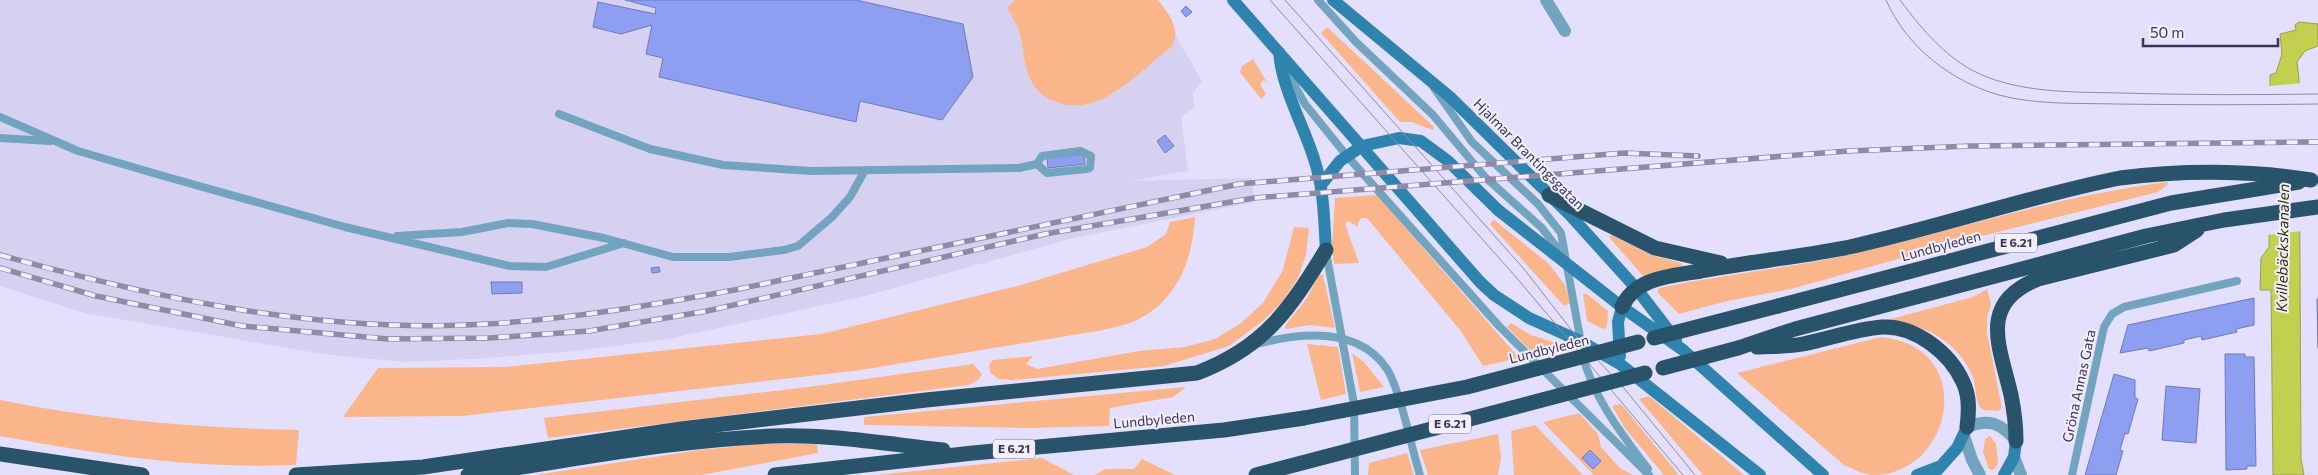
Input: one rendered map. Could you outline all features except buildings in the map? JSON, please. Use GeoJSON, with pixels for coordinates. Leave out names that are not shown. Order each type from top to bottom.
{"type":"FeatureCollection","features":[{"type":"Feature","properties":{"kind":"highway"},"geometry":{"type":"LineString","coordinates":[[1622,307],[1625,300],[1636,288],[1661,279],[1730,265],[1796,258],[1856,245],[2120,178],[2158,174],[2255,173],[2315,180]]}},
{"type":"Feature","properties":{"kind":"highway","name":"Lundbyleden"},"geometry":{"type":"LineString","coordinates":[[775,475],[972,453],[1224,430],[1304,418],[1467,386],[2171,203],[2315,180]]}},
{"type":"Feature","properties":{"kind":"highway"},"geometry":{"type":"LineString","coordinates":[[1549,195],[1655,248],[1730,265]]}},
{"type":"Feature","properties":{"kind":"highway","name":"E 6.21"},"geometry":{"type":"LineString","coordinates":[[1256,475],[1738,348],[1795,329],[2108,246],[2204,225],[2318,207]]}},
{"type":"Feature","properties":{"kind":"highway"},"geometry":{"type":"LineString","coordinates":[[2016,441],[2014,408],[1996,332],[1998,316],[2005,303],[2026,284],[2038,279],[2174,245],[2204,225]]}},
{"type":"Feature","properties":{"kind":"highway"},"geometry":{"type":"LineString","coordinates":[[296,475],[423,467],[681,429],[926,400],[1173,377],[1197,373],[1252,346],[1294,300],[1326,250]]}},
{"type":"Feature","properties":{"kind":"highway"},"geometry":{"type":"LineString","coordinates":[[1738,348],[1800,344],[1882,327],[1899,329],[1914,334],[1943,354],[1964,383],[1969,403],[1965,432]]}},
{"type":"Feature","properties":{"kind":"highway"},"geometry":{"type":"LineString","coordinates":[[468,475],[688,444],[773,436],[818,436],[972,453]]}},
{"type":"Feature","properties":{"kind":"highway"},"geometry":{"type":"LineString","coordinates":[[0,454],[142,475]]}},
{"type":"Feature","properties":{"kind":"main road"},"geometry":{"type":"LineString","coordinates":[[1233,0],[1480,282],[1494,295],[1529,318],[1580,341],[1620,364],[1760,475]]}},
{"type":"Feature","properties":{"kind":"main road","name":"Hjalmar Brantingsgatan"},"geometry":{"type":"LineString","coordinates":[[1333,0],[1427,76],[1549,195],[1603,250],[1636,288],[1683,350]]}},
{"type":"Feature","properties":{"kind":"main road"},"geometry":{"type":"LineString","coordinates":[[1279,52],[1282,73],[1309,143],[1321,185],[1326,250]]}},
{"type":"Feature","properties":{"kind":"main road","name":"Hjalmar Brantingsgatan"},"geometry":{"type":"LineString","coordinates":[[1321,185],[1333,168],[1362,146],[1399,138],[1421,141],[1448,161],[1498,210],[1622,307],[1683,350],[1823,475]]}},
{"type":"Feature","properties":{"kind":"main road"},"geometry":{"type":"LineString","coordinates":[[1620,364],[1618,322],[1622,307]]}},
{"type":"Feature","properties":{"kind":"main road"},"geometry":{"type":"LineString","coordinates":[[1932,475],[1943,465],[1965,432]]}},
{"type":"Feature","properties":{"kind":"main road"},"geometry":{"type":"LineString","coordinates":[[2004,475],[2014,457],[2016,441]]}},
{"type":"Feature","properties":{"kind":"main road"},"geometry":{"type":"LineString","coordinates":[[1917,475],[1943,465]]}},
{"type":"Feature","properties":{"kind":"street"},"geometry":{"type":"LineString","coordinates":[[1546,0],[1565,31]]}},
{"type":"Feature","properties":{"kind":"street"},"geometry":{"type":"LineString","coordinates":[[1980,475],[1972,460],[1965,432],[1985,421],[1997,423],[2016,441]]}},
{"type":"Feature","properties":{"kind":"street"},"geometry":{"type":"LineString","coordinates":[[2014,457],[2021,475]]}},
{"type":"Feature","properties":{"kind":"lane"},"geometry":{"type":"LineString","coordinates":[[1318,0],[1356,42],[1433,115],[1484,177],[1542,228],[1553,240],[1567,263]]}},
{"type":"Feature","properties":{"kind":"lane"},"geometry":{"type":"LineString","coordinates":[[1279,52],[1294,88],[1347,156],[1517,346],[1650,475]]}},
{"type":"Feature","properties":{"kind":"lane"},"geometry":{"type":"LineString","coordinates":[[1427,76],[1446,107],[1472,142],[1553,221],[1561,233],[1580,341],[1589,380],[1604,410],[1650,475]]}},
{"type":"Feature","properties":{"kind":"lane"},"geometry":{"type":"LineString","coordinates":[[559,114],[650,149],[723,165],[811,172],[1018,168],[1037,164],[1042,156],[1080,150],[1091,156],[1091,162],[1087,169],[1047,173],[1037,164]]}},
{"type":"Feature","properties":{"kind":"lane"},"geometry":{"type":"LineString","coordinates":[[0,118],[78,151],[345,227],[390,236],[461,256],[510,266],[546,267],[624,243]]}},
{"type":"Feature","properties":{"kind":"lane"},"geometry":{"type":"LineString","coordinates":[[0,138],[56,142]]}},
{"type":"Feature","properties":{"kind":"lane"},"geometry":{"type":"LineString","coordinates":[[390,236],[462,232],[508,223],[532,224],[624,243],[673,257],[730,257],[784,250],[798,246],[832,217],[850,197],[865,170]]}},
{"type":"Feature","properties":{"kind":"lane"},"geometry":{"type":"LineString","coordinates":[[1326,250],[1344,340],[1354,404],[1355,475]]}},
{"type":"Feature","properties":{"kind":"lane","name":"Gröna Annas Gata"},"geometry":{"type":"LineString","coordinates":[[2072,475],[2104,327],[2112,314],[2124,307],[2237,281]]}},
{"type":"Feature","properties":{"kind":"lane"},"geometry":{"type":"LineString","coordinates":[[1252,346],[1294,336],[1316,334],[1359,344],[1387,369],[1393,383],[1420,475]]}},
{"type":"Feature","properties":{"kind":"shaded area"},"geometry":{"type":"Polygon","coordinates":[[[0,0],[1155,0],[1202,81],[1193,93],[1194,108],[1181,117],[1188,171],[1130,181],[1252,178],[1254,202],[1073,238],[869,295],[668,339],[576,351],[405,362],[322,354],[85,313],[0,286],[0,0]]]}},
{"type":"Feature","properties":{"kind":"shaded area"},"geometry":{"type":"Polygon","coordinates":[[[1016,0],[1158,0],[1173,22],[1175,28],[1174,41],[1171,47],[1120,89],[1090,103],[1075,106],[1059,103],[1042,94],[1030,79],[1025,64],[1020,34],[1007,7],[1016,0]]]}},
{"type":"Feature","properties":{"kind":"shaded area"},"geometry":{"type":"Polygon","coordinates":[[[1327,27],[1434,127],[1433,130],[1412,122],[1400,122],[1321,33],[1327,27]]]}},
{"type":"Feature","properties":{"kind":"shaded area"},"geometry":{"type":"Polygon","coordinates":[[[1253,59],[1268,84],[1264,80],[1260,84],[1266,94],[1261,99],[1240,72],[1242,66],[1253,59]]]}},
{"type":"Feature","properties":{"kind":"shaded area"},"geometry":{"type":"Polygon","coordinates":[[[2168,182],[2158,192],[1966,240],[1791,289],[1727,301],[1679,314],[1657,292],[1659,288],[1684,283],[1857,253],[2089,195],[2168,182]]]}},
{"type":"Feature","properties":{"kind":"shaded area"},"geometry":{"type":"Polygon","coordinates":[[[1377,195],[1519,358],[1483,366],[1460,330],[1367,218],[1362,218],[1358,222],[1358,227],[1348,221],[1345,224],[1359,263],[1334,264],[1332,247],[1335,198],[1377,195]]]}},
{"type":"Feature","properties":{"kind":"shaded area"},"geometry":{"type":"Polygon","coordinates":[[[1195,217],[1191,248],[1180,277],[1172,290],[1163,302],[1151,312],[1125,325],[861,370],[462,416],[343,417],[378,368],[506,367],[821,334],[1021,285],[1147,247],[1166,234],[1170,222],[1195,217]]]}},
{"type":"Feature","properties":{"kind":"shaded area"},"geometry":{"type":"Polygon","coordinates":[[[1494,220],[1548,263],[1565,285],[1570,303],[1564,306],[1490,224],[1494,220]]]}},
{"type":"Feature","properties":{"kind":"shaded area"},"geometry":{"type":"Polygon","coordinates":[[[1294,227],[1309,228],[1306,255],[1298,278],[1282,302],[1263,321],[1229,346],[1164,366],[1012,380],[998,379],[990,372],[989,365],[993,360],[1033,356],[1026,364],[1037,369],[1139,351],[1185,347],[1215,339],[1241,323],[1263,303],[1283,270],[1294,227]]]}},
{"type":"Feature","properties":{"kind":"shaded area"},"geometry":{"type":"Polygon","coordinates":[[[1611,235],[1651,255],[1681,263],[1684,270],[1643,276],[1609,237],[1611,235]]]}},
{"type":"Feature","properties":{"kind":"shaded area"},"geometry":{"type":"Polygon","coordinates":[[[1319,274],[1323,275],[1335,328],[1310,325],[1286,329],[1285,326],[1307,298],[1319,274]]]}},
{"type":"Feature","properties":{"kind":"shaded area"},"geometry":{"type":"Polygon","coordinates":[[[1987,289],[1991,304],[1987,318],[1987,333],[2002,408],[1998,411],[1981,409],[1977,401],[1973,377],[1967,364],[1949,344],[1927,330],[1887,320],[1973,297],[1987,289]]]}},
{"type":"Feature","properties":{"kind":"shaded area"},"geometry":{"type":"Polygon","coordinates":[[[1583,294],[1587,294],[1608,311],[1607,327],[1603,329],[1587,321],[1583,294]]]}},
{"type":"Feature","properties":{"kind":"shaded area"},"geometry":{"type":"Polygon","coordinates":[[[1511,323],[1531,335],[1559,344],[1532,352],[1507,327],[1511,323]]]}},
{"type":"Feature","properties":{"kind":"shaded area"},"geometry":{"type":"Polygon","coordinates":[[[1881,337],[1912,346],[1932,363],[1943,385],[1944,410],[1937,434],[1922,455],[1900,469],[1873,475],[1844,465],[1737,373],[1881,337]]]}},
{"type":"Feature","properties":{"kind":"shaded area"},"geometry":{"type":"Polygon","coordinates":[[[1307,344],[1338,347],[1346,394],[1321,400],[1307,344]]]}},
{"type":"Feature","properties":{"kind":"shaded area"},"geometry":{"type":"Polygon","coordinates":[[[1352,353],[1364,362],[1384,387],[1360,392],[1352,353]]]}},
{"type":"Feature","properties":{"kind":"shaded area"},"geometry":{"type":"Polygon","coordinates":[[[973,364],[982,374],[978,380],[969,385],[548,438],[544,418],[808,387],[973,364]]]}},
{"type":"Feature","properties":{"kind":"shaded area"},"geometry":{"type":"Polygon","coordinates":[[[1186,387],[1173,397],[1110,408],[1109,426],[1029,428],[864,425],[864,417],[1186,387]]]}},
{"type":"Feature","properties":{"kind":"shaded area"},"geometry":{"type":"Polygon","coordinates":[[[1649,396],[1744,475],[1703,475],[1639,399],[1649,396]]]}},
{"type":"Feature","properties":{"kind":"shaded area"},"geometry":{"type":"Polygon","coordinates":[[[0,400],[74,413],[149,422],[299,430],[296,465],[258,466],[184,463],[111,455],[0,436],[0,400]]]}},
{"type":"Feature","properties":{"kind":"shaded area"},"geometry":{"type":"Polygon","coordinates":[[[1621,404],[1679,475],[1664,475],[1624,427],[1612,406],[1621,404]]]}},
{"type":"Feature","properties":{"kind":"shaded area"},"geometry":{"type":"Polygon","coordinates":[[[1579,413],[1598,434],[1601,447],[1620,468],[1633,475],[1594,475],[1543,422],[1579,413]]]}},
{"type":"Feature","properties":{"kind":"shaded area"},"geometry":{"type":"Polygon","coordinates":[[[1535,425],[1583,475],[1514,475],[1511,431],[1535,425]]]}},
{"type":"Feature","properties":{"kind":"shaded area"},"geometry":{"type":"Polygon","coordinates":[[[1498,434],[1501,458],[1498,475],[1428,475],[1420,450],[1498,434]]]}},
{"type":"Feature","properties":{"kind":"shaded area"},"geometry":{"type":"Polygon","coordinates":[[[1990,436],[1996,444],[1998,464],[1994,470],[1989,469],[1983,452],[1985,439],[1990,436]]]}},
{"type":"Feature","properties":{"kind":"shaded area"},"geometry":{"type":"Polygon","coordinates":[[[760,444],[817,444],[818,453],[701,475],[535,475],[700,450],[760,444]]]}},
{"type":"Feature","properties":{"kind":"shaded area"},"geometry":{"type":"Polygon","coordinates":[[[1407,453],[1414,475],[1368,475],[1369,463],[1407,453]]]}},
{"type":"Feature","properties":{"kind":"shaded area"},"geometry":{"type":"Polygon","coordinates":[[[1042,458],[1074,475],[876,475],[1042,458]]]}},
{"type":"Feature","properties":{"kind":"shaded area"},"geometry":{"type":"Polygon","coordinates":[[[1142,459],[1175,475],[1094,475],[1106,469],[1134,469],[1142,459]]]}},
{"type":"Feature","properties":{"kind":"water","name":"Kvillebäckskanalen"},"geometry":{"type":"Polygon","coordinates":[[[2299,22],[2318,24],[2318,46],[2305,51],[2297,62],[2299,79],[2301,459],[2304,475],[2273,475],[2271,290],[2260,290],[2261,258],[2269,247],[2270,75],[2276,73],[2282,54],[2280,34],[2296,30],[2295,25],[2299,22]]]}},
{"type":"Feature","properties":{"kind":"pier"},"geometry":{"type":"Polygon","coordinates":[[[2302,83],[2302,231],[2267,235],[2268,86],[2302,83]]]}},
{"type":"Feature","properties":{"kind":"tram line"},"geometry":{"type":"LineString","coordinates":[[1270,0],[1515,276],[1683,475]]}},
{"type":"Feature","properties":{"kind":"tram line"},"geometry":{"type":"LineString","coordinates":[[1285,0],[1524,269],[1580,341],[1623,387],[1695,475]]}},
{"type":"Feature","properties":{"kind":"tram line"},"geometry":{"type":"LineString","coordinates":[[1886,0],[1905,32],[1932,59],[1963,81],[1999,95],[2042,102],[2072,103],[2192,105],[2318,104]]}},
{"type":"Feature","properties":{"kind":"tram line"},"geometry":{"type":"LineString","coordinates":[[1900,0],[1918,23],[1949,55],[1987,77],[2019,86],[2053,91],[2087,92],[2318,94]]}},
{"type":"Feature","properties":{"kind":"railway"},"geometry":{"type":"LineString","coordinates":[[0,268],[96,296],[242,326],[388,339],[489,338],[589,331],[707,311],[1045,234],[1254,198],[1848,151],[1971,146],[2318,142]]}},
{"type":"Feature","properties":{"kind":"railway"},"geometry":{"type":"LineString","coordinates":[[0,255],[120,286],[241,310],[364,324],[425,326],[487,324],[611,311],[734,290],[1239,184],[1624,153],[1698,156]]}}]}
